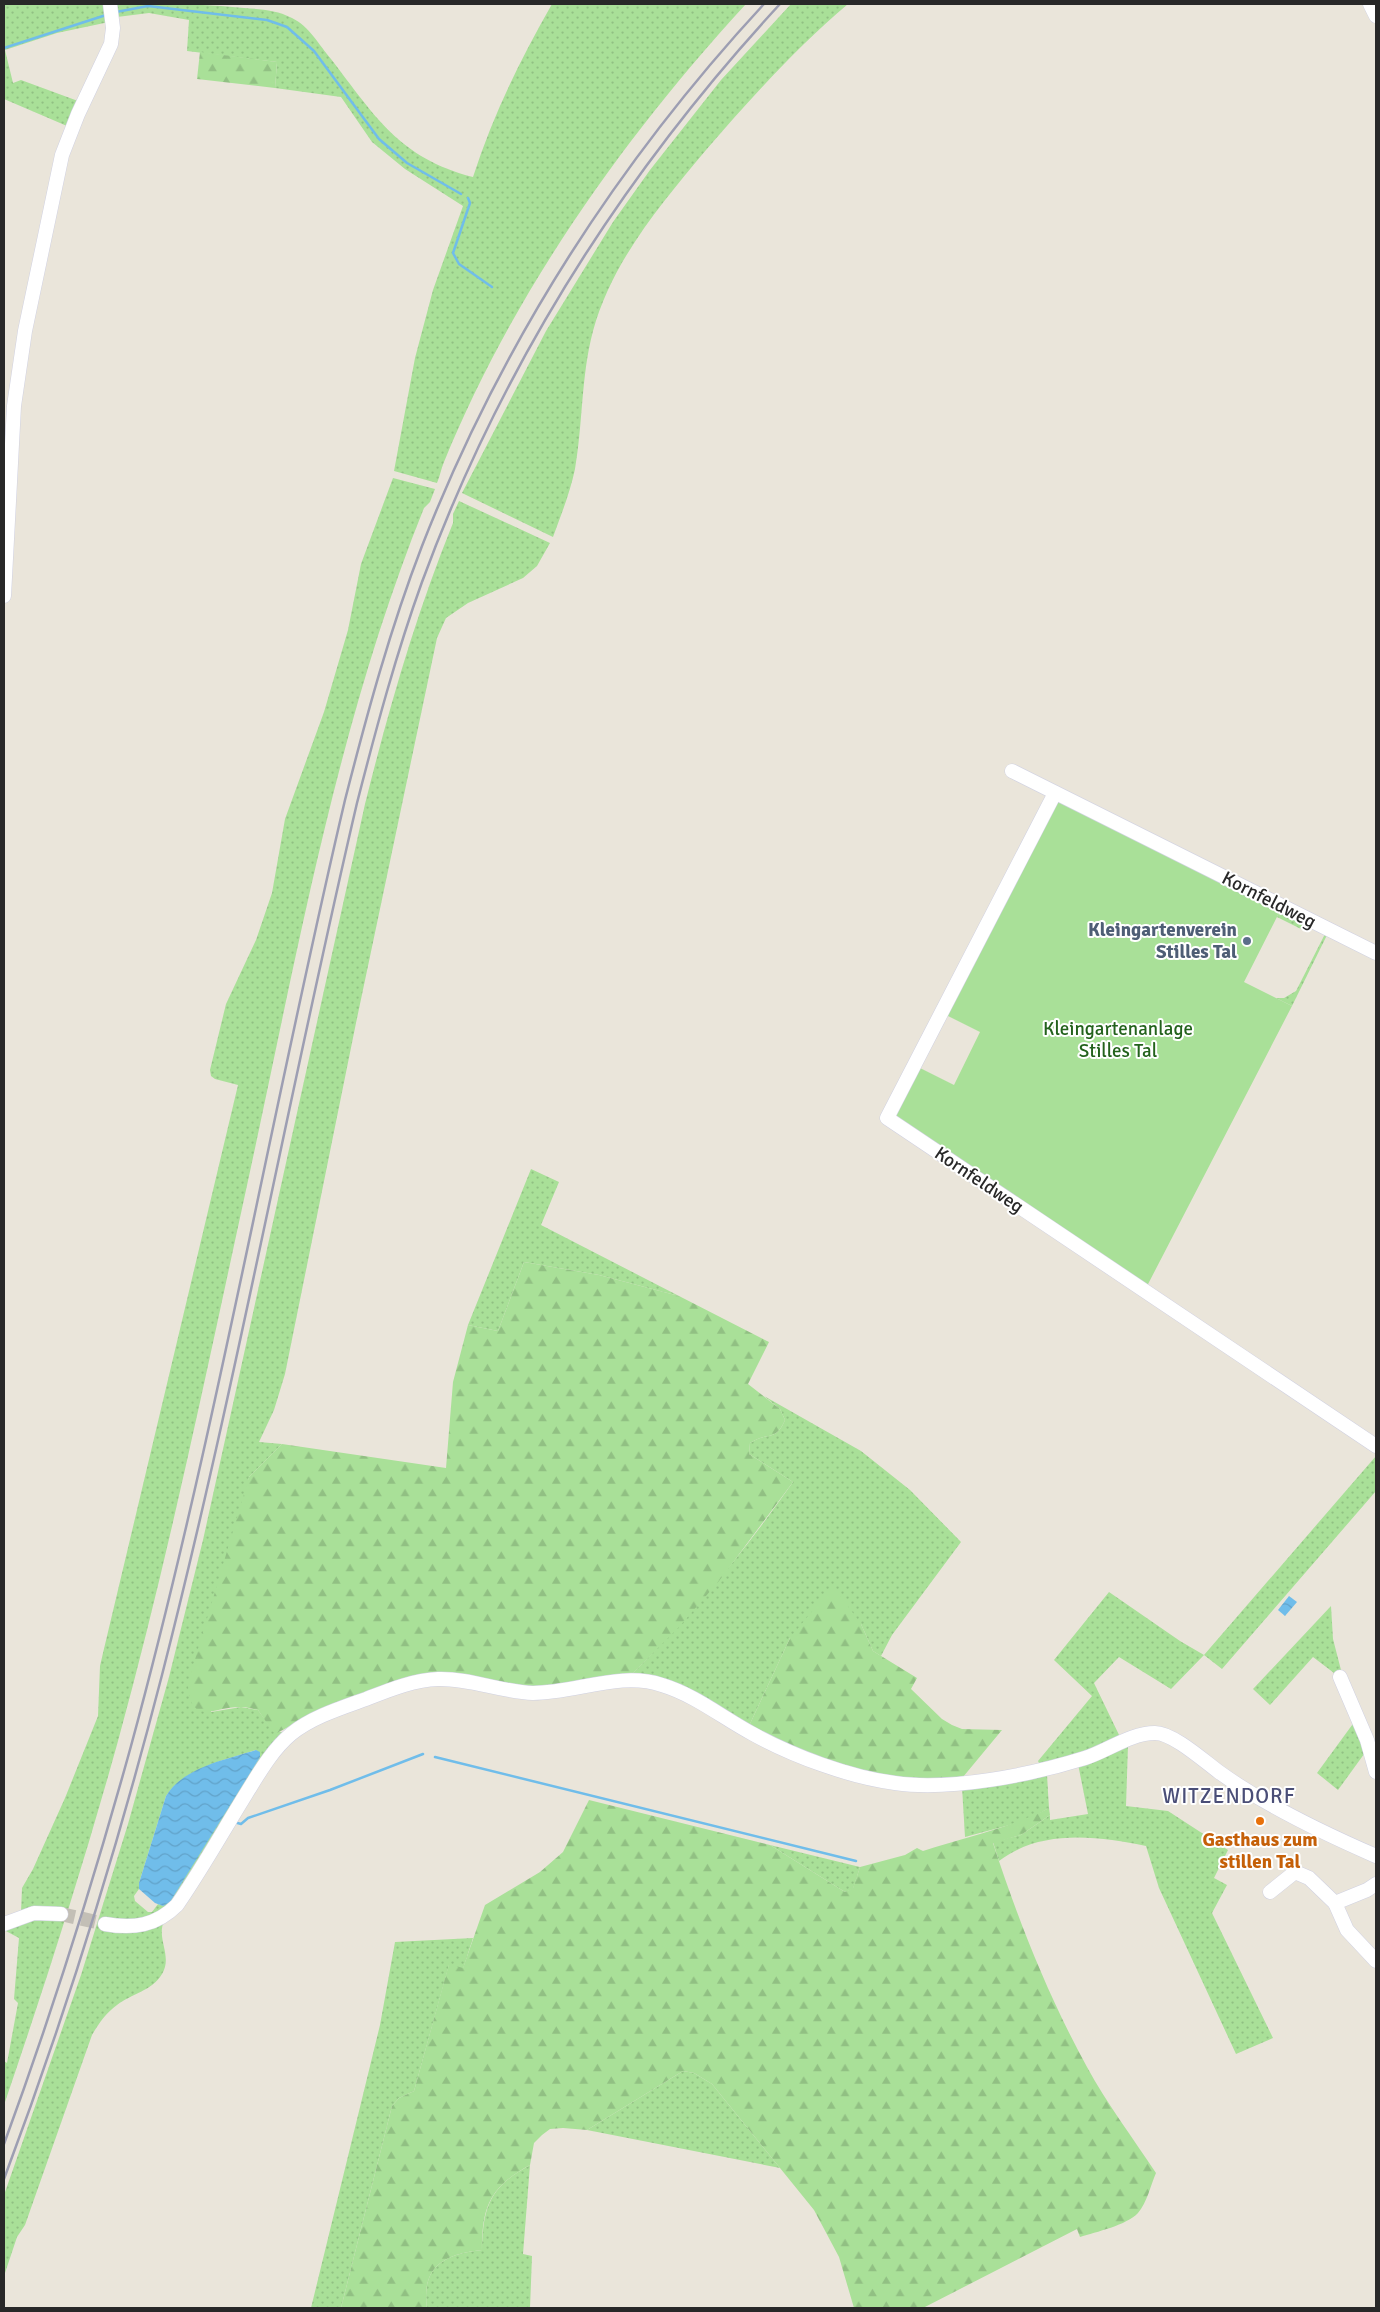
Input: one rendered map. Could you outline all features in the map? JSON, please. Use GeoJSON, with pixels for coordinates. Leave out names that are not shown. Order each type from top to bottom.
{"type":"FeatureCollection","features":[{"type":"Feature","properties":{"kind":"street"},"geometry":{"type":"LineString","coordinates":[[1370,4],[1376,16]]}},
{"type":"Feature","properties":{"kind":"street"},"geometry":{"type":"LineString","coordinates":[[4,596],[11,441],[18,372],[59,166],[71,129],[108,52],[112,36],[111,10]]}},
{"type":"Feature","properties":{"kind":"street","name":"Kornfeldweg"},"geometry":{"type":"LineString","coordinates":[[1012,771],[1376,953]]}},
{"type":"Feature","properties":{"kind":"street","name":"Kornfeldweg"},"geometry":{"type":"LineString","coordinates":[[1055,793],[887,1118],[1376,1446]]}},
{"type":"Feature","properties":{"kind":"street"},"geometry":{"type":"LineString","coordinates":[[1340,1677],[1367,1740],[1376,1772]]}},
{"type":"Feature","properties":{"kind":"street"},"geometry":{"type":"LineString","coordinates":[[105,1924],[122,1927],[142,1926],[170,1912],[184,1895],[233,1814],[277,1747],[300,1728],[334,1711],[395,1688],[420,1681],[443,1679],[534,1693],[560,1691],[628,1680],[651,1682],[686,1695],[752,1734],[795,1753],[894,1784],[921,1786],[955,1784],[1048,1767],[1095,1754],[1139,1736],[1155,1733],[1164,1734],[1246,1790],[1376,1856]]}},
{"type":"Feature","properties":{"kind":"street"},"geometry":{"type":"LineString","coordinates":[[1270,1892],[1290,1874],[1300,1873],[1320,1887],[1335,1903],[1347,1930],[1376,1961]]}},
{"type":"Feature","properties":{"kind":"street"},"geometry":{"type":"LineString","coordinates":[[1335,1903],[1367,1890],[1376,1884]]}},
{"type":"Feature","properties":{"kind":"street"},"geometry":{"type":"LineString","coordinates":[[4,1924],[34,1913],[61,1914]]}},
{"type":"Feature","properties":{"kind":"green space"},"geometry":{"type":"Polygon","coordinates":[[[4,4],[106,4],[109,22],[57,33],[5,50],[13,83],[21,80],[78,101],[67,126],[4,99],[4,4]]]}},
{"type":"Feature","properties":{"kind":"green space"},"geometry":{"type":"Polygon","coordinates":[[[115,4],[228,6],[268,10],[292,18],[304,26],[313,36],[361,99],[391,132],[426,159],[447,169],[473,177],[489,132],[508,88],[552,4],[746,4],[657,108],[615,163],[537,278],[503,338],[472,399],[444,462],[437,483],[394,471],[415,358],[433,290],[463,206],[405,169],[372,142],[341,97],[275,88],[277,62],[187,51],[189,20],[149,13],[117,17],[115,4]]]}},
{"type":"Feature","properties":{"kind":"green space"},"geometry":{"type":"Polygon","coordinates":[[[791,4],[848,4],[792,56],[723,131],[655,213],[625,257],[601,305],[593,331],[586,365],[575,469],[553,537],[462,493],[546,331],[613,222],[650,170],[721,80],[791,4]]]}},
{"type":"Feature","properties":{"kind":"green space"},"geometry":{"type":"Polygon","coordinates":[[[200,52],[277,62],[275,88],[197,79],[200,52]]]}},
{"type":"Feature","properties":{"kind":"green space"},"geometry":{"type":"Polygon","coordinates":[[[393,478],[435,489],[430,502],[424,508],[393,591],[366,674],[342,759],[301,931],[170,1535],[136,1673],[78,1879],[4,2105],[4,2061],[7,2063],[18,2003],[14,1999],[19,1938],[4,1930],[60,1907],[42,1906],[21,1912],[22,1888],[33,1869],[65,1798],[98,1716],[100,1666],[238,1085],[215,1079],[211,1076],[210,1070],[226,1004],[256,940],[272,893],[285,819],[324,712],[348,630],[361,564],[393,478]]]}},
{"type":"Feature","properties":{"kind":"green space"},"geometry":{"type":"Polygon","coordinates":[[[459,501],[550,543],[537,566],[523,578],[468,603],[446,618],[437,638],[285,1374],[274,1410],[259,1442],[282,1444],[249,1477],[211,1712],[241,1707],[258,1710],[274,1732],[282,1732],[266,1754],[173,1902],[149,1920],[106,1917],[104,1928],[164,1921],[162,1934],[166,1961],[165,1967],[158,1980],[153,1984],[109,2011],[92,2035],[25,2225],[17,2237],[4,2276],[4,2195],[81,1975],[128,1824],[169,1677],[203,1540],[365,804],[404,662],[427,592],[453,523],[453,514],[459,501]],[[256,1750],[206,1766],[183,1779],[166,1796],[139,1883],[139,1889],[134,1896],[135,1901],[148,1912],[152,1912],[158,1904],[163,1906],[260,1757],[256,1750]]]}},
{"type":"Feature","properties":{"kind":"green space","name":"Kleingartenanlage Stilles Tal"},"geometry":{"type":"Polygon","coordinates":[[[1060,801],[1281,909],[1244,982],[1292,1006],[1146,1288],[895,1117],[916,1066],[954,1085],[980,1032],[944,1014],[1054,803],[1060,801]]]}},
{"type":"Feature","properties":{"kind":"green space"},"geometry":{"type":"Polygon","coordinates":[[[1281,909],[1309,924],[1306,929],[1303,930],[1277,917],[1281,909]]]}},
{"type":"Feature","properties":{"kind":"green space"},"geometry":{"type":"Polygon","coordinates":[[[1326,932],[1328,933],[1292,1006],[1276,998],[1284,998],[1296,991],[1326,932]]]}},
{"type":"Feature","properties":{"kind":"green space"},"geometry":{"type":"Polygon","coordinates":[[[531,1169],[559,1182],[541,1225],[679,1296],[599,1275],[524,1262],[498,1331],[468,1325],[531,1169]]]}},
{"type":"Feature","properties":{"kind":"green space"},"geometry":{"type":"Polygon","coordinates":[[[524,1262],[599,1275],[679,1296],[769,1342],[748,1384],[780,1409],[785,1420],[778,1432],[750,1443],[749,1454],[793,1482],[719,1581],[678,1628],[633,1673],[559,1686],[534,1688],[454,1675],[305,1718],[277,1733],[273,1732],[258,1710],[232,1707],[206,1712],[199,1710],[194,1706],[190,1697],[188,1683],[249,1477],[282,1444],[446,1468],[453,1382],[468,1325],[498,1331],[524,1262]]]}},
{"type":"Feature","properties":{"kind":"green space"},"geometry":{"type":"Polygon","coordinates":[[[764,1396],[861,1451],[910,1490],[961,1542],[892,1635],[881,1656],[873,1651],[861,1624],[790,1638],[749,1726],[633,1673],[717,1581],[756,1533],[793,1482],[749,1454],[750,1443],[778,1432],[785,1420],[780,1409],[764,1396]]]}},
{"type":"Feature","properties":{"kind":"green space"},"geometry":{"type":"Polygon","coordinates":[[[1376,1456],[1376,1491],[1222,1669],[1204,1655],[1376,1456]]]}},
{"type":"Feature","properties":{"kind":"green space"},"geometry":{"type":"Polygon","coordinates":[[[833,1586],[861,1624],[873,1651],[917,1678],[911,1689],[942,1719],[962,1729],[1002,1730],[963,1777],[908,1779],[875,1774],[795,1747],[749,1726],[790,1638],[833,1586]]]}},
{"type":"Feature","properties":{"kind":"green space"},"geometry":{"type":"Polygon","coordinates":[[[1109,1592],[1180,1641],[1204,1655],[1171,1689],[1119,1657],[1094,1683],[1121,1739],[1094,1750],[1040,1765],[1038,1761],[1092,1696],[1054,1660],[1109,1592]]]}},
{"type":"Feature","properties":{"kind":"green space"},"geometry":{"type":"Polygon","coordinates":[[[1331,1606],[1333,1639],[1341,1670],[1334,1673],[1313,1657],[1270,1705],[1253,1689],[1331,1606]]]}},
{"type":"Feature","properties":{"kind":"green space"},"geometry":{"type":"Polygon","coordinates":[[[1355,1721],[1367,1750],[1338,1790],[1317,1773],[1355,1721]]]}},
{"type":"Feature","properties":{"kind":"green space"},"geometry":{"type":"Polygon","coordinates":[[[1128,1745],[1126,1806],[1168,1811],[1228,1850],[1214,1878],[1227,1885],[1212,1913],[1273,2038],[1236,2054],[1159,1888],[1146,1846],[1089,1838],[1070,1838],[1033,1844],[1015,1851],[999,1861],[993,1842],[1021,1835],[1050,1815],[1050,1820],[1088,1814],[1078,1764],[1128,1745]]]}},
{"type":"Feature","properties":{"kind":"green space"},"geometry":{"type":"Polygon","coordinates":[[[1047,1775],[1049,1808],[1025,1821],[965,1837],[962,1787],[1047,1775]]]}},
{"type":"Feature","properties":{"kind":"green space"},"geometry":{"type":"Polygon","coordinates":[[[589,1800],[770,1845],[845,1892],[853,1888],[860,1867],[905,1855],[917,1848],[923,1851],[987,1832],[1049,1808],[1050,1815],[1021,1835],[993,1843],[1035,1957],[1059,2013],[1103,2094],[1156,2173],[1141,2209],[1133,2217],[1119,2225],[1080,2237],[1077,2229],[923,2308],[854,2308],[839,2257],[814,2210],[712,2084],[694,2073],[683,2071],[587,2130],[550,2129],[542,2135],[534,2143],[530,2165],[506,2181],[491,2199],[484,2221],[482,2250],[446,2259],[432,2273],[426,2294],[427,2308],[341,2308],[392,2106],[399,2098],[414,2091],[449,1964],[463,1968],[485,1905],[540,1872],[563,1852],[589,1800]]]}},
{"type":"Feature","properties":{"kind":"green space"},"geometry":{"type":"Polygon","coordinates":[[[770,1845],[860,1867],[853,1889],[845,1892],[770,1845]]]}},
{"type":"Feature","properties":{"kind":"green space"},"geometry":{"type":"Polygon","coordinates":[[[473,1938],[463,1969],[449,1965],[414,2091],[399,2098],[392,2106],[341,2308],[311,2308],[380,2025],[395,1942],[473,1938]]]}},
{"type":"Feature","properties":{"kind":"green space"},"geometry":{"type":"Polygon","coordinates":[[[683,2071],[694,2073],[712,2084],[780,2168],[587,2130],[683,2071]]]}},
{"type":"Feature","properties":{"kind":"green space"},"geometry":{"type":"Polygon","coordinates":[[[530,2165],[523,2254],[532,2256],[530,2308],[427,2308],[426,2294],[432,2273],[446,2259],[482,2250],[484,2221],[491,2199],[506,2181],[530,2165]]]}},
{"type":"Feature","properties":{"kind":"water"},"geometry":{"type":"Polygon","coordinates":[[[1289,1596],[1297,1602],[1285,1616],[1278,1610],[1289,1596]]]}},
{"type":"Feature","properties":{"kind":"water"},"geometry":{"type":"Polygon","coordinates":[[[256,1750],[260,1752],[260,1757],[170,1902],[163,1906],[155,1903],[139,1889],[139,1883],[166,1796],[174,1786],[194,1771],[256,1750]]]}},
{"type":"Feature","properties":{"kind":"waterway"},"geometry":{"type":"LineString","coordinates":[[116,12],[148,6],[267,20],[287,27],[314,51],[379,139],[407,163],[461,194]]}},
{"type":"Feature","properties":{"kind":"waterway"},"geometry":{"type":"LineString","coordinates":[[4,48],[106,15]]}},
{"type":"Feature","properties":{"kind":"waterway"},"geometry":{"type":"LineString","coordinates":[[468,198],[470,203],[453,253],[459,264],[492,287]]}},
{"type":"Feature","properties":{"kind":"waterway"},"geometry":{"type":"LineString","coordinates":[[234,1822],[241,1824],[248,1818],[330,1790],[423,1754]]}},
{"type":"Feature","properties":{"kind":"waterway"},"geometry":{"type":"LineString","coordinates":[[435,1757],[856,1861]]}},
{"type":"Feature","properties":{"kind":"tunnel"},"geometry":{"type":"LineString","coordinates":[[61,1914],[105,1924]]}},
{"type":"Feature","properties":{"kind":"railway"},"geometry":{"type":"LineString","coordinates":[[4,2144],[56,1996],[87,1896],[131,1746],[162,1629],[217,1392],[292,1036],[345,800],[380,672],[410,577],[453,471],[488,398],[526,328],[568,259],[612,192],[660,127],[710,65],[764,4]]}},
{"type":"Feature","properties":{"kind":"railway"},"geometry":{"type":"LineString","coordinates":[[4,2179],[49,2055],[90,1929],[162,1675],[214,1458],[357,803],[395,664],[422,582],[454,502],[489,424],[529,348],[572,275],[618,205],[669,136],[723,69],[780,4]]}},
{"type":"Feature","properties":{"kind":"place","name":"Kleingartenverein Stilles Tal"},"geometry":{"type":"Point","coordinates":[1247,941]}},
{"type":"Feature","properties":{"kind":"place","name":"Gasthaus zum stillen Tal"},"geometry":{"type":"Point","coordinates":[1260,1821]}},
{"type":"Feature","properties":{"kind":"district","name":"WITZENDORF"},"geometry":{"type":"Point","coordinates":[1229,1796]}}]}
